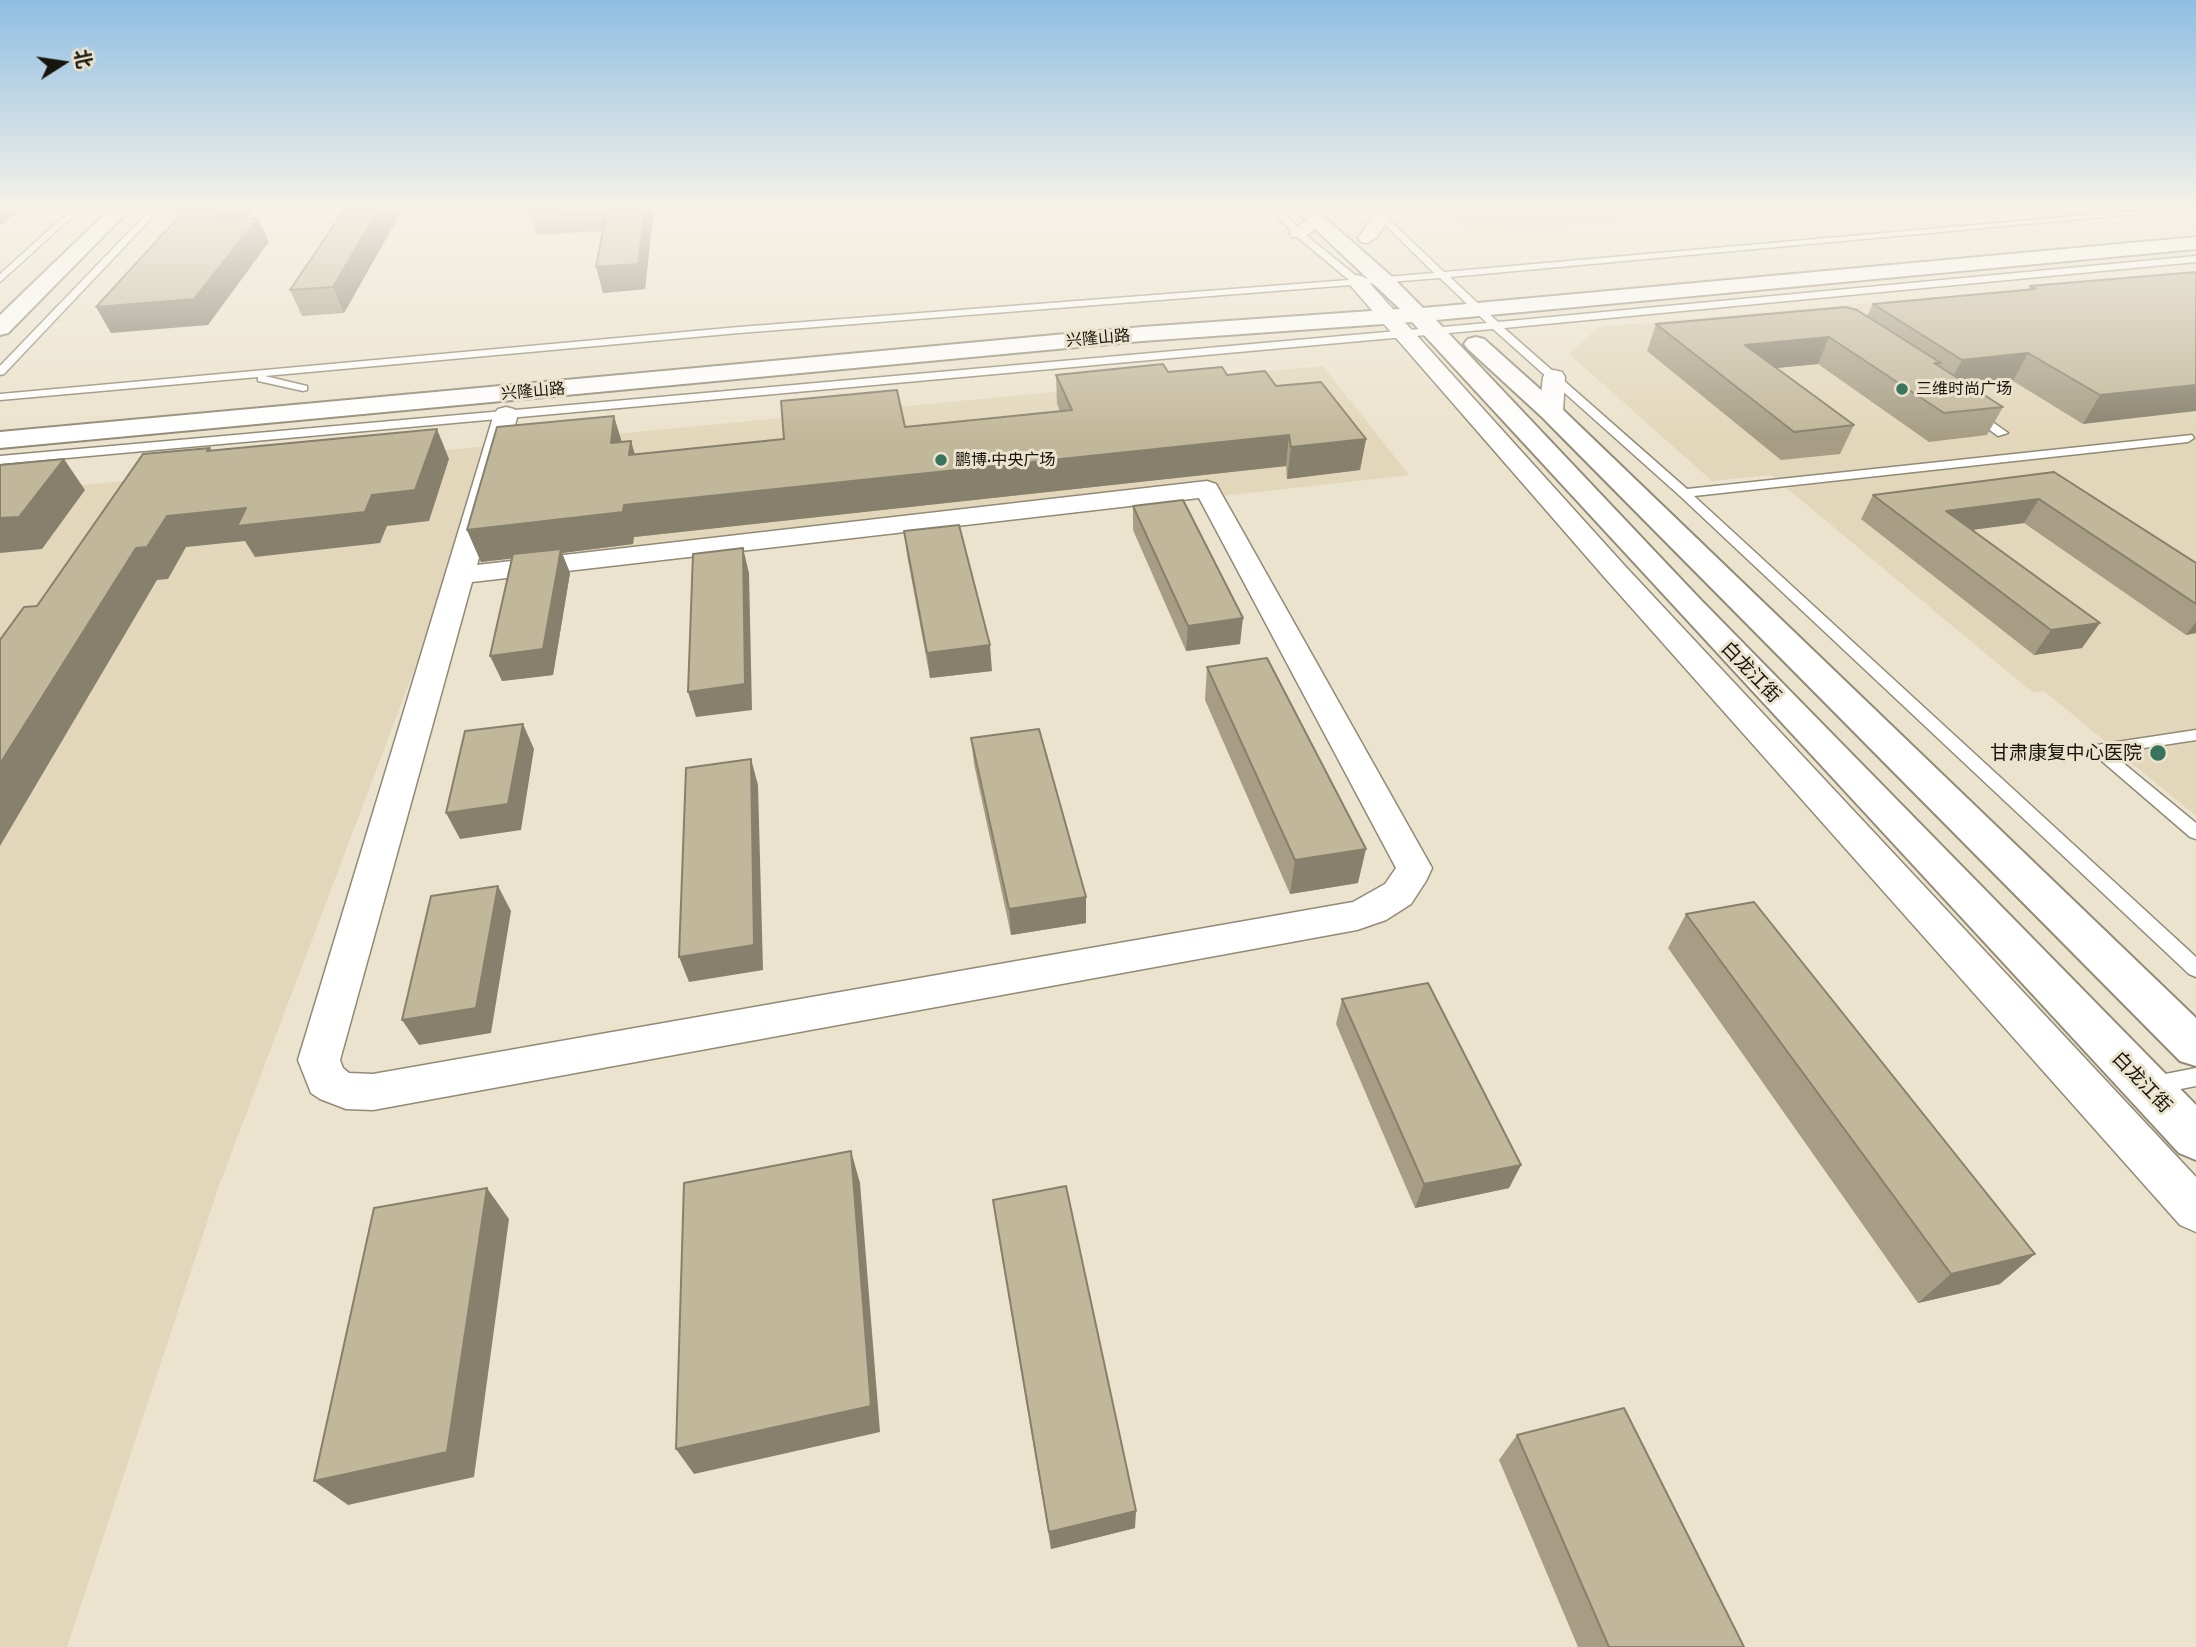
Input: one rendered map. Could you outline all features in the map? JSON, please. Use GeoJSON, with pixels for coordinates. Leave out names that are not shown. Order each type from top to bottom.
{"type":"FeatureCollection","features":[{"type":"Feature","properties":{"kind":"street"},"geometry":{"type":"LineString","coordinates":[[0,328],[43,286]]}},
{"type":"Feature","properties":{"kind":"street","name":"白龙江街"},"geometry":{"type":"LineString","coordinates":[[1398,286],[1422,303],[1551,412],[2196,1047]]}},
{"type":"Feature","properties":{"kind":"street","name":"白龙江街"},"geometry":{"type":"LineString","coordinates":[[1407,286],[1488,391],[2196,1138]]}},
{"type":"Feature","properties":{"kind":"street","name":"兴隆山路"},"geometry":{"type":"LineString","coordinates":[[0,415],[1130,313],[1422,303],[1486,286]]}},
{"type":"Feature","properties":{"kind":"street","name":"兴隆山路"},"geometry":{"type":"LineString","coordinates":[[0,440],[1115,337],[1422,303],[1643,286]]}},
{"type":"Feature","properties":{"kind":"street","name":"白龙江街"},"geometry":{"type":"LineString","coordinates":[[1422,303],[1488,425],[1615,572],[2196,1210]]}},
{"type":"Feature","properties":{"kind":"street"},"geometry":{"type":"LineString","coordinates":[[1551,412],[1554,377]]}},
{"type":"Feature","properties":{"kind":"street"},"geometry":{"type":"LineString","coordinates":[[1488,391],[1488,425]]}},
{"type":"Feature","properties":{"kind":"street"},"geometry":{"type":"LineString","coordinates":[[460,575],[1207,489],[1414,868],[1398,894],[1387,903],[1357,916],[373,1092],[346,1091],[326,1080],[319,1060],[506,414]]}},
{"type":"Feature","properties":{"kind":"street"},"geometry":{"type":"LineString","coordinates":[[1615,572],[1688,605]]}},
{"type":"Feature","properties":{"kind":"lane"},"geometry":{"type":"LineString","coordinates":[[0,372],[82,286]]}},
{"type":"Feature","properties":{"kind":"lane","name":"白龙江街"},"geometry":{"type":"LineString","coordinates":[[1413,286],[1422,303],[1554,377],[1684,492],[2196,969]]}},
{"type":"Feature","properties":{"kind":"lane"},"geometry":{"type":"LineString","coordinates":[[0,460],[506,414],[1561,286]]}},
{"type":"Feature","properties":{"kind":"lane"},"geometry":{"type":"LineString","coordinates":[[0,397],[738,330],[1422,303],[1786,298],[1914,286]]}},
{"type":"Feature","properties":{"kind":"lane"},"geometry":{"type":"LineString","coordinates":[[1786,298],[1804,311]]}},
{"type":"Feature","properties":{"kind":"lane"},"geometry":{"type":"LineString","coordinates":[[243,375],[303,388]]}},
{"type":"Feature","properties":{"kind":"lane"},"geometry":{"type":"LineString","coordinates":[[1959,404],[2002,433]]}},
{"type":"Feature","properties":{"kind":"lane"},"geometry":{"type":"LineString","coordinates":[[259,436],[272,415]]}},
{"type":"Feature","properties":{"kind":"lane"},"geometry":{"type":"LineString","coordinates":[[1684,492],[2188,438]]}},
{"type":"Feature","properties":{"kind":"lane"},"geometry":{"type":"LineString","coordinates":[[2196,735],[2097,750],[2196,833]]}},
{"type":"Feature","properties":{"kind":"lane"},"geometry":{"type":"LineString","coordinates":[[2147,1086],[2196,1077]]}},
{"type":"Feature","properties":{"kind":"shaded area"},"geometry":{"type":"Polygon","coordinates":[[[2062,286],[2196,286],[2196,816],[2044,691],[2032,692],[1771,475],[1712,481],[1569,354],[1598,327],[2062,286]]]}},
{"type":"Feature","properties":{"kind":"shaded area"},"geometry":{"type":"Polygon","coordinates":[[[1323,366],[1409,475],[447,583],[220,1183],[67,1647],[0,1647],[0,493],[1323,366]]]}},
{"type":"Feature","properties":{"kind":"building"},"geometry":{"type":"Polygon","coordinates":[[[115,286],[204,286],[194,299],[96,307],[115,286]]]}},
{"type":"Feature","properties":{"kind":"building"},"geometry":{"type":"Polygon","coordinates":[[[293,286],[334,286],[333,287],[290,290],[293,286]]]}},
{"type":"Feature","properties":{"kind":"building"},"geometry":{"type":"Polygon","coordinates":[[[2030,286],[2196,286],[2196,385],[2100,395],[2028,353],[1962,360],[1873,304],[2036,289],[2030,286]]]}},
{"type":"Feature","properties":{"kind":"building"},"geometry":{"type":"Polygon","coordinates":[[[1846,307],[1857,310],[1941,363],[1934,363],[2003,407],[1944,413],[1829,337],[1745,345],[1854,425],[1794,432],[1656,324],[1846,307]]]}},
{"type":"Feature","properties":{"kind":"building"},"geometry":{"type":"Polygon","coordinates":[[[1163,364],[1168,372],[1222,367],[1227,375],[1265,371],[1276,386],[1321,382],[1366,439],[1291,447],[1289,435],[624,505],[623,512],[467,530],[497,427],[614,416],[611,443],[631,441],[629,455],[784,439],[781,401],[897,390],[905,427],[1072,410],[1056,375],[1163,364]]]}},
{"type":"Feature","properties":{"kind":"building"},"geometry":{"type":"Polygon","coordinates":[[[437,429],[415,490],[372,495],[365,512],[237,526],[246,508],[167,516],[147,547],[136,548],[0,764],[0,640],[24,607],[37,606],[143,454],[210,448],[207,451],[437,429]]]}},
{"type":"Feature","properties":{"kind":"building"},"geometry":{"type":"Polygon","coordinates":[[[64,459],[19,517],[0,518],[0,465],[64,459]]]}},
{"type":"Feature","properties":{"kind":"building"},"geometry":{"type":"Polygon","coordinates":[[[2054,472],[2196,563],[2196,604],[2039,499],[1946,511],[2100,623],[2051,630],[1873,495],[2054,472]]]}},
{"type":"Feature","properties":{"kind":"building"},"geometry":{"type":"Polygon","coordinates":[[[1183,500],[1243,618],[1188,626],[1133,506],[1183,500]]]}},
{"type":"Feature","properties":{"kind":"building"},"geometry":{"type":"Polygon","coordinates":[[[959,525],[990,645],[927,653],[904,531],[959,525]]]}},
{"type":"Feature","properties":{"kind":"building"},"geometry":{"type":"Polygon","coordinates":[[[743,548],[745,684],[688,692],[693,554],[743,548]]]}},
{"type":"Feature","properties":{"kind":"building"},"geometry":{"type":"Polygon","coordinates":[[[561,549],[543,649],[490,656],[513,554],[561,549]]]}},
{"type":"Feature","properties":{"kind":"building"},"geometry":{"type":"Polygon","coordinates":[[[1267,658],[1366,849],[1295,860],[1207,667],[1267,658]]]}},
{"type":"Feature","properties":{"kind":"building"},"geometry":{"type":"Polygon","coordinates":[[[523,724],[508,804],[446,813],[465,731],[523,724]]]}},
{"type":"Feature","properties":{"kind":"building"},"geometry":{"type":"Polygon","coordinates":[[[1039,729],[1086,897],[1009,909],[971,738],[1039,729]]]}},
{"type":"Feature","properties":{"kind":"building"},"geometry":{"type":"Polygon","coordinates":[[[751,759],[754,945],[679,957],[686,768],[751,759]]]}},
{"type":"Feature","properties":{"kind":"building"},"geometry":{"type":"Polygon","coordinates":[[[498,886],[476,1008],[402,1020],[431,896],[498,886]]]}},
{"type":"Feature","properties":{"kind":"building"},"geometry":{"type":"Polygon","coordinates":[[[1754,902],[2035,1254],[1951,1274],[1686,914],[1754,902]]]}},
{"type":"Feature","properties":{"kind":"building"},"geometry":{"type":"Polygon","coordinates":[[[1428,983],[1521,1165],[1424,1184],[1342,999],[1428,983]]]}},
{"type":"Feature","properties":{"kind":"building"},"geometry":{"type":"Polygon","coordinates":[[[851,1151],[871,1406],[676,1449],[684,1183],[851,1151]]]}},
{"type":"Feature","properties":{"kind":"building"},"geometry":{"type":"Polygon","coordinates":[[[1066,1186],[1136,1511],[1049,1532],[993,1200],[1066,1186]]]}},
{"type":"Feature","properties":{"kind":"building"},"geometry":{"type":"Polygon","coordinates":[[[487,1188],[447,1452],[314,1481],[374,1208],[487,1188]]]}},
{"type":"Feature","properties":{"kind":"building"},"geometry":{"type":"Polygon","coordinates":[[[1624,1408],[1744,1647],[1609,1647],[1517,1435],[1624,1408]]]}},
{"type":"Feature","properties":{"kind":"place","name":"三维时尚广场"},"geometry":{"type":"Point","coordinates":[1902,389]}},
{"type":"Feature","properties":{"kind":"place","name":"鹏博·中央广场"},"geometry":{"type":"Point","coordinates":[941,460]}},
{"type":"Feature","properties":{"kind":"place","name":"甘肃康复中心医院"},"geometry":{"type":"Point","coordinates":[2158,753]}}]}
